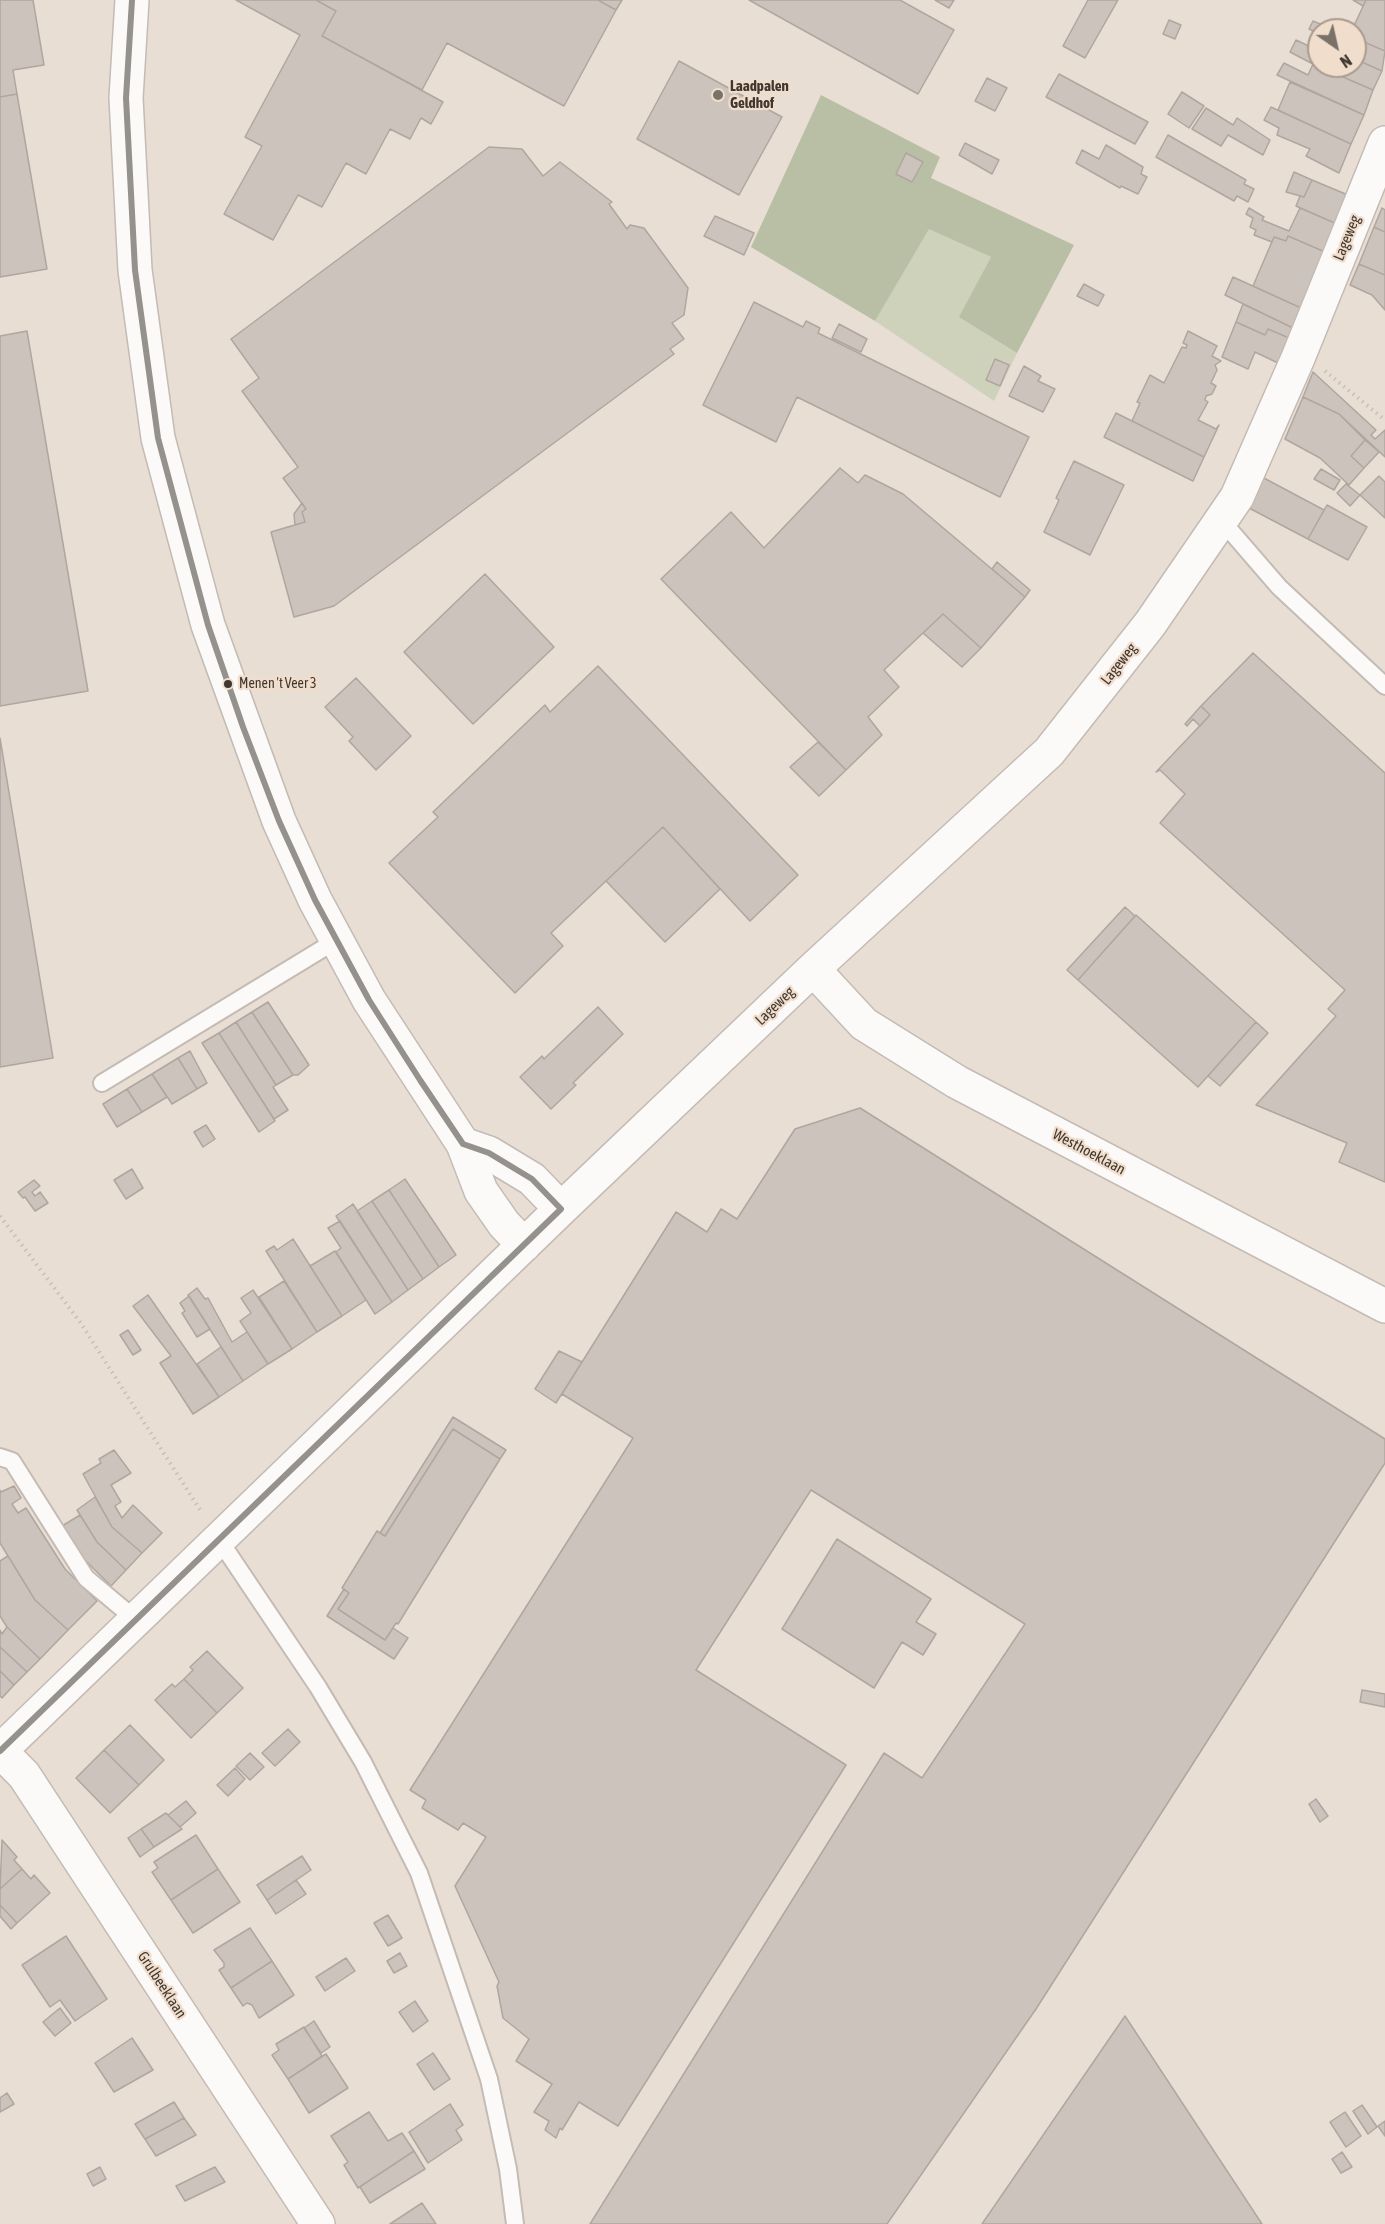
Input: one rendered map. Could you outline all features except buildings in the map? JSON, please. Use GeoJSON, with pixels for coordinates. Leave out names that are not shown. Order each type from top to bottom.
{"type":"FeatureCollection","features":[{"type":"Feature","properties":{"kind":"street"},"geometry":{"type":"LineString","coordinates":[[132,0],[126,98],[135,270],[158,438],[208,625],[243,727],[279,821],[337,940],[369,1000],[463,1144],[481,1191],[524,1245]]}},
{"type":"Feature","properties":{"kind":"street","name":"Lageweg"},"geometry":{"type":"LineString","coordinates":[[0,1751],[813,969],[1049,752],[1150,624],[1237,497],[1298,358],[1385,143]]}},
{"type":"Feature","properties":{"kind":"street","name":"Westhoeklaan"},"geometry":{"type":"LineString","coordinates":[[813,969],[864,1024],[957,1082],[1385,1306]]}},
{"type":"Feature","properties":{"kind":"street"},"geometry":{"type":"LineString","coordinates":[[463,1144],[489,1154],[532,1179],[561,1209]]}},
{"type":"Feature","properties":{"kind":"street","name":"Grulbeeklaan"},"geometry":{"type":"LineString","coordinates":[[0,1751],[24,1774],[318,2224]]}},
{"type":"Feature","properties":{"kind":"lane"},"geometry":{"type":"LineString","coordinates":[[1222,521],[1279,587],[1385,686]]}},
{"type":"Feature","properties":{"kind":"lane"},"geometry":{"type":"LineString","coordinates":[[102,1083],[337,940]]}},
{"type":"Feature","properties":{"kind":"lane"},"geometry":{"type":"LineString","coordinates":[[0,1457],[12,1461],[86,1578],[135,1619]]}},
{"type":"Feature","properties":{"kind":"lane"},"geometry":{"type":"LineString","coordinates":[[219,1538],[318,1687],[363,1762],[419,1873],[489,2079],[508,2169],[515,2224]]}},
{"type":"Feature","properties":{"kind":"path"},"geometry":{"type":"LineString","coordinates":[[1298,358],[1317,364],[1385,420]]}},
{"type":"Feature","properties":{"kind":"path"},"geometry":{"type":"LineString","coordinates":[[0,1216],[80,1322],[219,1538]]}},
{"type":"Feature","properties":{"kind":"green space"},"geometry":{"type":"Polygon","coordinates":[[[821,95],[940,157],[931,178],[1074,245],[1017,353],[959,317],[991,257],[929,229],[875,321],[751,247],[821,95]]]}},
{"type":"Feature","properties":{"kind":"green space"},"geometry":{"type":"Polygon","coordinates":[[[929,228],[991,257],[960,317],[1017,353],[994,401],[875,321],[929,228]]]}},
{"type":"Feature","properties":{"kind":"transit line"},"geometry":{"type":"LineString","coordinates":[[0,1751],[561,1209],[532,1179],[489,1153],[463,1144],[420,1080],[369,1000],[315,900],[279,821],[243,727],[208,625],[158,438],[135,270],[126,98],[132,0]]}},
{"type":"Feature","properties":{"kind":"place","name":"Laadpalen Geldhof"},"geometry":{"type":"Point","coordinates":[718,95]}},
{"type":"Feature","properties":{"kind":"place","name":"Menen 't Veer 3"},"geometry":{"type":"Point","coordinates":[228,684]}}]}
